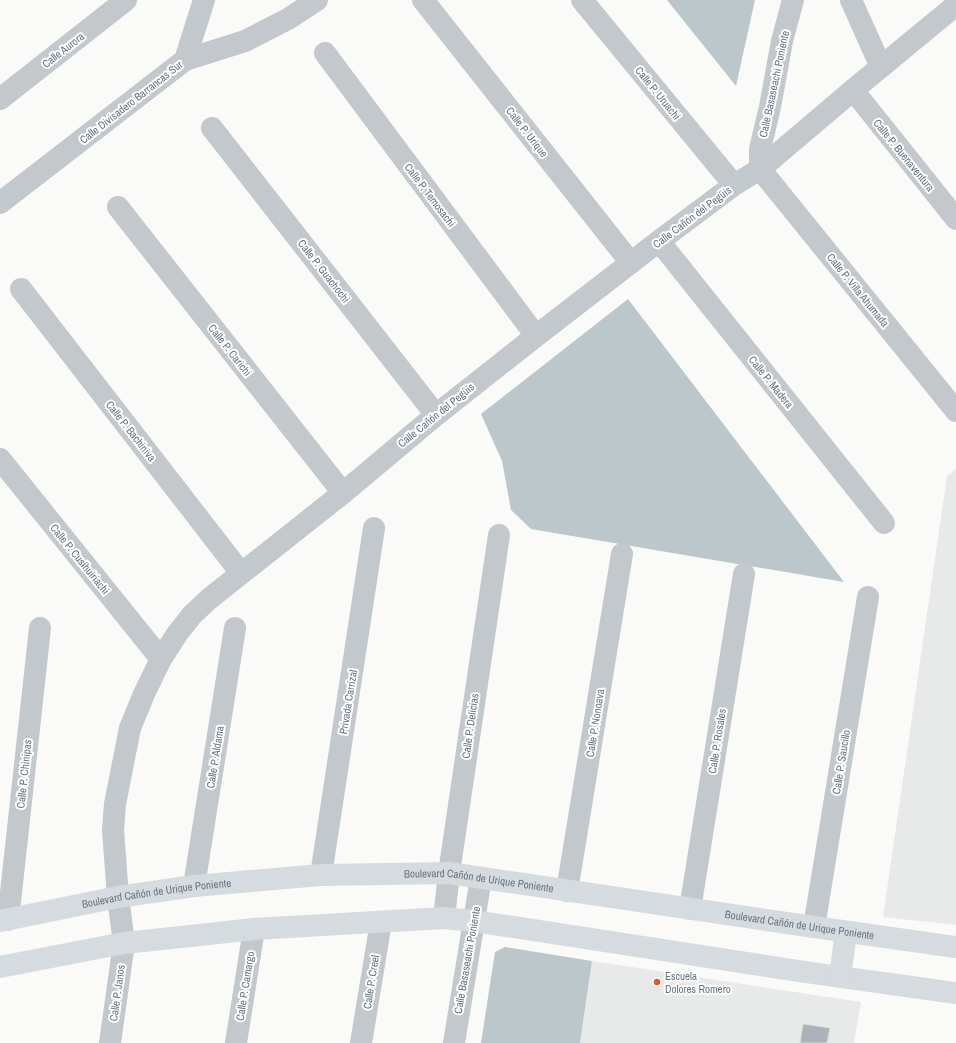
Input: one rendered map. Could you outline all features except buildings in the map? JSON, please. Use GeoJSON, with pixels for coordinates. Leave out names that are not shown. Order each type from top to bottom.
{"type":"FeatureCollection","features":[{"type":"Feature","properties":{"kind":"main road","name":"Boulevard Cañón de Urique Poniente"},"geometry":{"type":"LineString","coordinates":[[4,920],[118,897],[194,886],[321,875],[449,873],[956,947]]}},
{"type":"Feature","properties":{"kind":"main road"},"geometry":{"type":"LineString","coordinates":[[0,967],[124,943],[254,929],[444,918],[474,921],[840,977],[956,993]]}},
{"type":"Feature","properties":{"kind":"main road"},"geometry":{"type":"LineString","coordinates":[[840,977],[846,932]]}},
{"type":"Feature","properties":{"kind":"street","name":"Calle Aurora"},"geometry":{"type":"LineString","coordinates":[[0,99],[126,0]]}},
{"type":"Feature","properties":{"kind":"street"},"geometry":{"type":"LineString","coordinates":[[185,60],[204,0]]}},
{"type":"Feature","properties":{"kind":"street","name":"Calle Divisadero Barrancas Sur"},"geometry":{"type":"LineString","coordinates":[[0,203],[185,60],[245,41],[288,19],[317,0]]}},
{"type":"Feature","properties":{"kind":"street","name":"Calle P. Urique"},"geometry":{"type":"LineString","coordinates":[[422,0],[631,263]]}},
{"type":"Feature","properties":{"kind":"street","name":"Calle P. Uruachi"},"geometry":{"type":"LineString","coordinates":[[582,0],[734,185]]}},
{"type":"Feature","properties":{"kind":"street","name":"Calle Basaseachi Poniente"},"geometry":{"type":"LineString","coordinates":[[760,169],[760,149],[770,107],[782,41],[793,0]]}},
{"type":"Feature","properties":{"kind":"street"},"geometry":{"type":"LineString","coordinates":[[851,0],[881,68]]}},
{"type":"Feature","properties":{"kind":"street","name":"Calle Cañón del Pegüis"},"geometry":{"type":"LineString","coordinates":[[124,943],[118,897],[113,830],[115,804],[130,728],[161,659],[177,634],[192,615],[209,598],[343,493],[436,415],[659,241],[734,185],[760,169],[853,90],[955,8]]}},
{"type":"Feature","properties":{"kind":"street","name":"Calle P. Temosachi"},"geometry":{"type":"LineString","coordinates":[[325,53],[536,336]]}},
{"type":"Feature","properties":{"kind":"street","name":"Calle P. Buenaventura"},"geometry":{"type":"LineString","coordinates":[[853,90],[956,219]]}},
{"type":"Feature","properties":{"kind":"street","name":"Calle P. Guachochi"},"geometry":{"type":"LineString","coordinates":[[212,128],[436,415]]}},
{"type":"Feature","properties":{"kind":"street","name":"Calle P. Villa Ahumada"},"geometry":{"type":"LineString","coordinates":[[760,169],[956,411]]}},
{"type":"Feature","properties":{"kind":"street","name":"Calle P. Carichi"},"geometry":{"type":"LineString","coordinates":[[118,207],[343,493]]}},
{"type":"Feature","properties":{"kind":"street","name":"Calle P. Madera"},"geometry":{"type":"LineString","coordinates":[[659,241],[884,523]]}},
{"type":"Feature","properties":{"kind":"street","name":"Calle P. Bachiniva"},"geometry":{"type":"LineString","coordinates":[[21,289],[241,572]]}},
{"type":"Feature","properties":{"kind":"street","name":"Calle P. Cusihuiriachi"},"geometry":{"type":"LineString","coordinates":[[0,458],[161,659]]}},
{"type":"Feature","properties":{"kind":"street","name":"Privada Carrizal"},"geometry":{"type":"LineString","coordinates":[[321,875],[374,528]]}},
{"type":"Feature","properties":{"kind":"street","name":"Calle P. Delicias"},"geometry":{"type":"LineString","coordinates":[[444,918],[449,873],[499,535]]}},
{"type":"Feature","properties":{"kind":"street","name":"Calle P. Nonoava"},"geometry":{"type":"LineString","coordinates":[[567,891],[622,554]]}},
{"type":"Feature","properties":{"kind":"street","name":"Calle P. Rosales"},"geometry":{"type":"LineString","coordinates":[[690,909],[744,574]]}},
{"type":"Feature","properties":{"kind":"street","name":"Calle P. Saucillo"},"geometry":{"type":"LineString","coordinates":[[814,927],[868,597]]}},
{"type":"Feature","properties":{"kind":"street","name":"Calle P. Chinipas"},"geometry":{"type":"LineString","coordinates":[[4,920],[40,628]]}},
{"type":"Feature","properties":{"kind":"street","name":"Calle P. Aldama"},"geometry":{"type":"LineString","coordinates":[[194,886],[235,628]]}},
{"type":"Feature","properties":{"kind":"street","name":"Calle Basaseachi Poniente"},"geometry":{"type":"LineString","coordinates":[[454,1043],[482,878]]}},
{"type":"Feature","properties":{"kind":"street","name":"Calle P. Creel"},"geometry":{"type":"LineString","coordinates":[[361,1043],[381,922]]}},
{"type":"Feature","properties":{"kind":"street","name":"Calle P. Camargo"},"geometry":{"type":"LineString","coordinates":[[236,1043],[254,929]]}},
{"type":"Feature","properties":{"kind":"street","name":"Calle P. Janos"},"geometry":{"type":"LineString","coordinates":[[110,1043],[124,943]]}},
{"type":"Feature","properties":{"kind":"shaded area"},"geometry":{"type":"Polygon","coordinates":[[[667,0],[755,0],[736,86],[667,0]]]}},
{"type":"Feature","properties":{"kind":"shaded area"},"geometry":{"type":"Polygon","coordinates":[[[628,299],[844,582],[531,529],[511,510],[502,461],[481,414],[628,299]]]}},
{"type":"Feature","properties":{"kind":"shaded area"},"geometry":{"type":"Polygon","coordinates":[[[956,469],[956,925],[883,917],[947,476],[956,469]]]}},
{"type":"Feature","properties":{"kind":"shaded area"},"geometry":{"type":"Polygon","coordinates":[[[505,947],[592,961],[580,1043],[481,1043],[495,952],[505,947]]]}},
{"type":"Feature","properties":{"kind":"shaded area","name":"Escuela Dolores Romero"},"geometry":{"type":"Polygon","coordinates":[[[592,961],[861,1002],[854,1043],[580,1043],[592,961]]]}},
{"type":"Feature","properties":{"kind":"place","name":"Escuela Dolores Romero"},"geometry":{"type":"Point","coordinates":[657,982]}}]}
